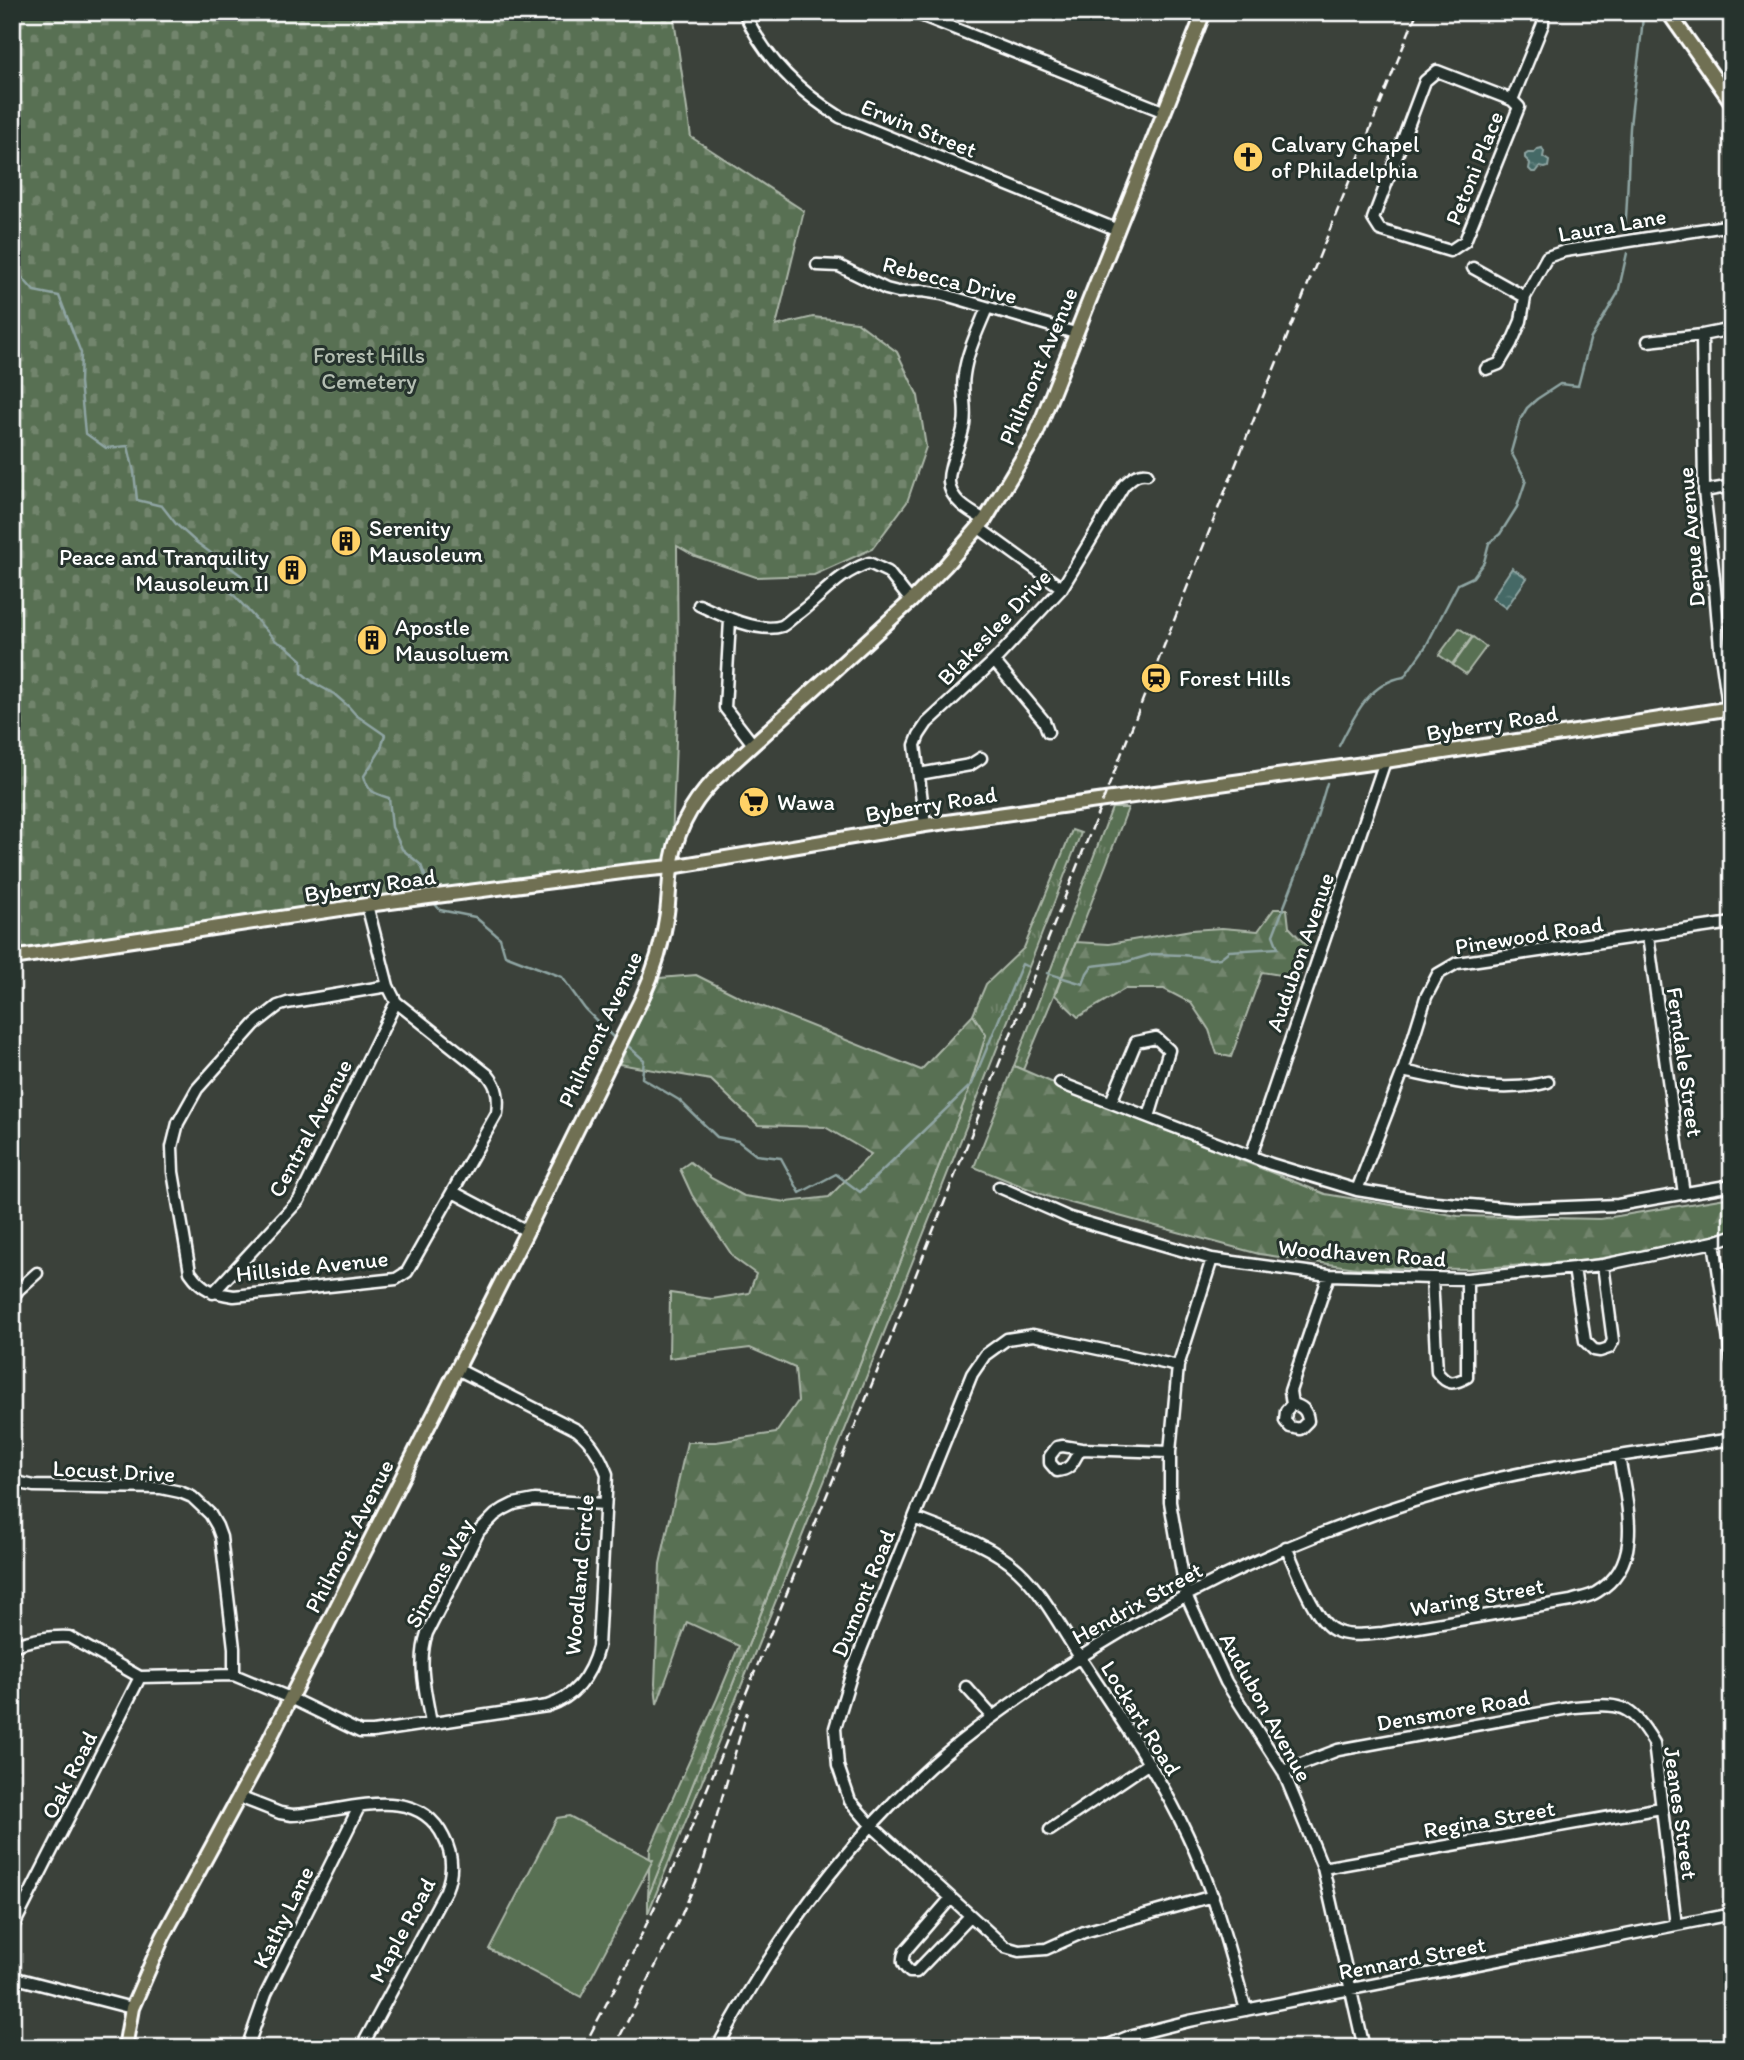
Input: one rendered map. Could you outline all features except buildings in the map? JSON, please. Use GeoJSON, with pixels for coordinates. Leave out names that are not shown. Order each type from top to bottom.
{"type":"FeatureCollection","features":[{"type":"Feature","properties":{"kind":"main road","name":"Philmont Avenue"},"geometry":{"type":"LineString","coordinates":[[125,2048],[132,2008],[163,1937],[290,1698],[527,1231],[654,971],[667,913],[677,837],[697,800],[715,779],[911,601],[982,524],[1035,437],[1204,12]]}},
{"type":"Feature","properties":{"kind":"main road"},"geometry":{"type":"LineString","coordinates":[[1668,12],[1732,103]]}},
{"type":"Feature","properties":{"kind":"main road","name":"Byberry Road"},"geometry":{"type":"LineString","coordinates":[[12,958],[367,905],[671,867],[925,825],[1385,761],[1730,708]]}},
{"type":"Feature","properties":{"kind":"street","name":"Erwin Street"},"geometry":{"type":"LineString","coordinates":[[744,12],[769,55],[789,79],[813,101],[840,117],[1118,230]]}},
{"type":"Feature","properties":{"kind":"street"},"geometry":{"type":"LineString","coordinates":[[913,12],[1165,112]]}},
{"type":"Feature","properties":{"kind":"street","name":"Petoni Place"},"geometry":{"type":"LineString","coordinates":[[1512,100],[1543,24],[1543,12]]}},
{"type":"Feature","properties":{"kind":"street","name":"Petoni Place"},"geometry":{"type":"LineString","coordinates":[[1437,71],[1512,100],[1518,107],[1465,242],[1450,251],[1380,230],[1373,219],[1425,82],[1431,75],[1437,71]]}},
{"type":"Feature","properties":{"kind":"street","name":"Laura Lane"},"geometry":{"type":"LineString","coordinates":[[1486,369],[1499,364],[1511,344],[1521,321],[1525,297],[1547,257],[1604,244],[1732,225]]}},
{"type":"Feature","properties":{"kind":"street","name":"Rebecca Drive"},"geometry":{"type":"LineString","coordinates":[[817,265],[839,266],[886,289],[942,294],[1075,333]]}},
{"type":"Feature","properties":{"kind":"street"},"geometry":{"type":"LineString","coordinates":[[1473,268],[1525,297]]}},
{"type":"Feature","properties":{"kind":"street"},"geometry":{"type":"LineString","coordinates":[[987,308],[969,353],[963,377],[965,424],[950,471],[949,483],[953,495],[982,524],[1062,588]]}},
{"type":"Feature","properties":{"kind":"street"},"geometry":{"type":"LineString","coordinates":[[1648,341],[1732,329]]}},
{"type":"Feature","properties":{"kind":"street","name":"Depue Avenue"},"geometry":{"type":"LineString","coordinates":[[1702,335],[1703,491],[1732,734]]}},
{"type":"Feature","properties":{"kind":"street","name":"Blakeslee Drive"},"geometry":{"type":"LineString","coordinates":[[925,825],[915,745],[919,734],[1062,588],[1124,485],[1133,477],[1147,474]]}},
{"type":"Feature","properties":{"kind":"street"},"geometry":{"type":"LineString","coordinates":[[1703,491],[1732,486]]}},
{"type":"Feature","properties":{"kind":"street"},"geometry":{"type":"LineString","coordinates":[[699,605],[730,620],[763,626],[781,626],[852,568],[869,563],[888,572],[911,601]]}},
{"type":"Feature","properties":{"kind":"street"},"geometry":{"type":"LineString","coordinates":[[730,620],[726,708],[752,743]]}},
{"type":"Feature","properties":{"kind":"street"},"geometry":{"type":"LineString","coordinates":[[994,660],[1044,721],[1048,732]]}},
{"type":"Feature","properties":{"kind":"street"},"geometry":{"type":"LineString","coordinates":[[919,774],[970,765],[981,758]]}},
{"type":"Feature","properties":{"kind":"street","name":"Audubon Avenue"},"geometry":{"type":"LineString","coordinates":[[1251,1156],[1385,761]]}},
{"type":"Feature","properties":{"kind":"street"},"geometry":{"type":"LineString","coordinates":[[367,905],[387,986],[396,1002]]}},
{"type":"Feature","properties":{"kind":"street","name":"Pinewood Road"},"geometry":{"type":"LineString","coordinates":[[1357,1190],[1403,1071],[1426,997],[1438,974],[1457,963],[1732,923]]}},
{"type":"Feature","properties":{"kind":"street","name":"Ferndale Street"},"geometry":{"type":"LineString","coordinates":[[1648,936],[1684,1194]]}},
{"type":"Feature","properties":{"kind":"street"},"geometry":{"type":"LineString","coordinates":[[213,1293],[190,1272],[173,1172],[172,1147],[186,1106],[197,1089],[254,1024],[270,1011],[287,1003],[387,986]]}},
{"type":"Feature","properties":{"kind":"street","name":"Hillside Avenue"},"geometry":{"type":"LineString","coordinates":[[213,1293],[234,1296],[396,1279],[407,1272],[497,1113],[499,1097],[488,1075],[396,1002]]}},
{"type":"Feature","properties":{"kind":"street","name":"Central Avenue"},"geometry":{"type":"LineString","coordinates":[[213,1293],[299,1200],[396,1002]]}},
{"type":"Feature","properties":{"kind":"street"},"geometry":{"type":"LineString","coordinates":[[1111,1102],[1136,1042],[1156,1038],[1170,1050],[1149,1117]]}},
{"type":"Feature","properties":{"kind":"street"},"geometry":{"type":"LineString","coordinates":[[1403,1071],[1470,1086],[1509,1087],[1548,1082]]}},
{"type":"Feature","properties":{"kind":"street"},"geometry":{"type":"LineString","coordinates":[[1060,1083],[1271,1164],[1357,1190],[1425,1202],[1515,1209],[1618,1205],[1732,1185]]}},
{"type":"Feature","properties":{"kind":"street","name":"Woodhaven Road"},"geometry":{"type":"LineString","coordinates":[[999,1187],[1070,1218],[1212,1259],[1329,1275],[1467,1279],[1603,1265],[1732,1236]]}},
{"type":"Feature","properties":{"kind":"street"},"geometry":{"type":"LineString","coordinates":[[453,1192],[527,1231]]}},
{"type":"Feature","properties":{"kind":"street"},"geometry":{"type":"LineString","coordinates":[[1714,1242],[1732,1361]]}},
{"type":"Feature","properties":{"kind":"street","name":"Audubon Avenue"},"geometry":{"type":"LineString","coordinates":[[1212,1259],[1178,1366],[1170,1452],[1170,1502],[1186,1595],[1226,1682],[1283,1771],[1323,1868],[1364,2048]]}},
{"type":"Feature","properties":{"kind":"street"},"geometry":{"type":"LineString","coordinates":[[1574,1268],[1585,1340],[1594,1350],[1600,1352],[1609,1348],[1614,1341],[1603,1265]]}},
{"type":"Feature","properties":{"kind":"street"},"geometry":{"type":"LineString","coordinates":[[12,1298],[37,1273]]}},
{"type":"Feature","properties":{"kind":"street"},"geometry":{"type":"LineString","coordinates":[[1292,1404],[1290,1391],[1329,1275]]}},
{"type":"Feature","properties":{"kind":"street"},"geometry":{"type":"LineString","coordinates":[[1432,1278],[1437,1372],[1451,1383],[1467,1377],[1467,1279]]}},
{"type":"Feature","properties":{"kind":"street","name":"Dumont Road"},"geometry":{"type":"LineString","coordinates":[[1178,1366],[1032,1335],[1007,1339],[985,1355],[972,1374],[914,1518],[853,1670],[835,1728],[838,1766],[850,1801],[871,1825],[1005,1947],[1019,1951],[1049,1948],[1084,1932],[1213,1896]]}},
{"type":"Feature","properties":{"kind":"street","name":"Woodland Circle"},"geometry":{"type":"LineString","coordinates":[[234,1675],[290,1698],[360,1732],[551,1705],[570,1694],[587,1677],[598,1647],[607,1474],[603,1462],[587,1438],[577,1430],[457,1368]]}},
{"type":"Feature","properties":{"kind":"street","name":"Hendrix Street"},"geometry":{"type":"LineString","coordinates":[[719,2047],[749,1990],[785,1933],[871,1825],[917,1779],[992,1716],[1079,1656],[1186,1595],[1286,1547],[1349,1522],[1501,1478],[1619,1456],[1732,1440]]}},
{"type":"Feature","properties":{"kind":"street"},"geometry":{"type":"LineString","coordinates":[[1082,1449],[1170,1452]]}},
{"type":"Feature","properties":{"kind":"street","name":"Waring Street"},"geometry":{"type":"LineString","coordinates":[[1286,1547],[1319,1618],[1335,1630],[1357,1636],[1571,1601],[1596,1593],[1616,1577],[1625,1558],[1630,1539],[1619,1456]]}},
{"type":"Feature","properties":{"kind":"street","name":"Locust Drive"},"geometry":{"type":"LineString","coordinates":[[12,1481],[34,1486],[160,1488],[180,1492],[201,1504],[210,1514],[221,1537],[234,1648],[234,1675]]}},
{"type":"Feature","properties":{"kind":"street","name":"Simons Way"},"geometry":{"type":"LineString","coordinates":[[431,1723],[422,1668],[423,1644],[480,1531],[495,1515],[525,1501],[605,1504]]}},
{"type":"Feature","properties":{"kind":"street","name":"Lockart Road"},"geometry":{"type":"LineString","coordinates":[[914,1518],[997,1553],[1017,1570],[1043,1601],[1149,1763],[1187,1833],[1213,1896],[1246,2010]]}},
{"type":"Feature","properties":{"kind":"street"},"geometry":{"type":"LineString","coordinates":[[12,1646],[69,1637],[141,1677],[234,1675]]}},
{"type":"Feature","properties":{"kind":"street","name":"Oak Road"},"geometry":{"type":"LineString","coordinates":[[12,1929],[141,1677]]}},
{"type":"Feature","properties":{"kind":"street"},"geometry":{"type":"LineString","coordinates":[[966,1687],[992,1716]]}},
{"type":"Feature","properties":{"kind":"street","name":"Densmore Road"},"geometry":{"type":"LineString","coordinates":[[1283,1771],[1338,1750],[1574,1707],[1619,1706],[1632,1713]]}},
{"type":"Feature","properties":{"kind":"street","name":"Jeanes Street"},"geometry":{"type":"LineString","coordinates":[[1632,1713],[1654,1743],[1676,1925]]}},
{"type":"Feature","properties":{"kind":"street"},"geometry":{"type":"LineString","coordinates":[[1050,1830],[1149,1763]]}},
{"type":"Feature","properties":{"kind":"street","name":"Maple Road"},"geometry":{"type":"LineString","coordinates":[[239,1797],[292,1815],[388,1802],[401,1803],[435,1823],[447,1842],[452,1869],[446,1890],[361,2048]]}},
{"type":"Feature","properties":{"kind":"street","name":"Kathy Lane"},"geometry":{"type":"LineString","coordinates":[[247,2048],[266,1994],[359,1807]]}},
{"type":"Feature","properties":{"kind":"street","name":"Regina Street"},"geometry":{"type":"LineString","coordinates":[[1323,1868],[1661,1808]]}},
{"type":"Feature","properties":{"kind":"street"},"geometry":{"type":"LineString","coordinates":[[951,1898],[905,1951],[902,1959],[904,1967],[910,1972],[916,1972],[970,1916]]}},
{"type":"Feature","properties":{"kind":"street","name":"Rennard Street"},"geometry":{"type":"LineString","coordinates":[[1101,2048],[1133,2035],[1189,2021],[1732,1914]]}},
{"type":"Feature","properties":{"kind":"street"},"geometry":{"type":"LineString","coordinates":[[12,1977],[132,2008]]}},
{"type":"Feature","properties":{"kind":"street"},"geometry":{"type":"LineString","coordinates":[[1133,2035],[1137,2048]]}},
{"type":"Feature","properties":{"kind":"green space","name":"Forest Hills Cemetery"},"geometry":{"type":"Polygon","coordinates":[[[12,12],[673,12],[691,137],[804,211],[776,326],[813,317],[857,322],[897,352],[918,396],[926,447],[907,502],[872,549],[814,575],[756,577],[695,556],[677,546],[678,691],[671,867],[12,958],[12,12]]]}},
{"type":"Feature","properties":{"kind":"green space"},"geometry":{"type":"Polygon","coordinates":[[[1459,628],[1472,637],[1452,664],[1439,655],[1459,628]]]}},
{"type":"Feature","properties":{"kind":"green space"},"geometry":{"type":"Polygon","coordinates":[[[1473,637],[1486,647],[1466,674],[1453,665],[1473,637]]]}},
{"type":"Feature","properties":{"kind":"green space"},"geometry":{"type":"Polygon","coordinates":[[[1112,808],[1128,808],[1023,1070],[1014,1066],[1112,808]]]}},
{"type":"Feature","properties":{"kind":"green space"},"geometry":{"type":"Polygon","coordinates":[[[1072,830],[1081,833],[1028,969],[648,1913],[648,1897],[967,1095],[986,1035],[973,1015],[986,984],[1024,948],[1072,830]]]}},
{"type":"Feature","properties":{"kind":"green space"},"geometry":{"type":"Polygon","coordinates":[[[1274,909],[1287,909],[1289,927],[1308,947],[1299,978],[1262,972],[1231,1057],[1217,1054],[1209,1030],[1191,1003],[1164,989],[1125,989],[1078,1017],[1055,995],[1076,942],[1109,944],[1191,930],[1222,928],[1258,931],[1274,909]]]}},
{"type":"Feature","properties":{"kind":"green space"},"geometry":{"type":"Polygon","coordinates":[[[696,975],[744,999],[921,1070],[973,1015],[986,1035],[967,1095],[648,1897],[650,1849],[739,1646],[687,1622],[657,1704],[655,1684],[660,1564],[687,1442],[716,1442],[776,1433],[798,1401],[795,1368],[750,1348],[669,1358],[670,1293],[712,1299],[749,1293],[756,1274],[734,1258],[692,1195],[680,1169],[690,1162],[711,1178],[744,1196],[787,1202],[829,1197],[871,1154],[825,1127],[758,1125],[711,1080],[619,1064],[660,978],[696,975]]]}},
{"type":"Feature","properties":{"kind":"green space"},"geometry":{"type":"Polygon","coordinates":[[[1014,1066],[1325,1194],[1458,1216],[1600,1219],[1732,1197],[1732,1230],[1691,1242],[1592,1260],[1471,1269],[1356,1268],[1259,1254],[1049,1197],[974,1167],[1014,1066]]]}},
{"type":"Feature","properties":{"kind":"green space"},"geometry":{"type":"Polygon","coordinates":[[[569,1816],[653,1860],[581,1997],[489,1949],[557,1818],[569,1816]]]}},
{"type":"Feature","properties":{"kind":"water"},"geometry":{"type":"Polygon","coordinates":[[[1542,148],[1543,157],[1549,161],[1548,167],[1540,167],[1536,172],[1532,172],[1525,155],[1542,148]]]}},
{"type":"Feature","properties":{"kind":"water"},"geometry":{"type":"Polygon","coordinates":[[[1512,568],[1527,578],[1506,608],[1492,598],[1512,568]]]}},
{"type":"Feature","properties":{"kind":"waterway"},"geometry":{"type":"LineString","coordinates":[[1625,231],[1631,113],[1643,14],[1646,12]]}},
{"type":"Feature","properties":{"kind":"waterway"},"geometry":{"type":"LineString","coordinates":[[1339,746],[1357,713],[1372,694],[1391,680],[1404,677],[1426,646],[1458,584],[1473,577],[1484,562],[1489,543],[1500,534],[1517,507],[1526,480],[1511,452],[1520,420],[1527,408],[1560,384],[1578,386],[1590,340],[1618,293],[1627,253]]}},
{"type":"Feature","properties":{"kind":"waterway"},"geometry":{"type":"LineString","coordinates":[[12,266],[34,291],[59,296],[81,353],[80,382],[85,433],[106,448],[128,446],[137,500],[162,506],[176,524],[196,542],[242,576],[231,592],[276,641],[302,660],[302,673],[334,694],[356,715],[385,735],[380,751],[364,776],[372,791],[389,798],[392,827],[402,849],[421,865],[430,889]]}},
{"type":"Feature","properties":{"kind":"waterway"},"geometry":{"type":"LineString","coordinates":[[1047,973],[1083,984],[1092,966],[1126,962],[1153,954],[1213,959],[1220,958],[1229,951],[1278,948],[1273,935],[1311,837],[1327,783]]}},
{"type":"Feature","properties":{"kind":"waterway"},"geometry":{"type":"LineString","coordinates":[[435,904],[440,910],[475,917],[500,938],[505,955],[562,977],[585,1009],[614,1038]]}},
{"type":"Feature","properties":{"kind":"waterway"},"geometry":{"type":"LineString","coordinates":[[628,1046],[644,1060],[642,1078],[679,1100],[717,1137],[738,1141],[756,1155],[781,1158],[800,1193],[836,1174],[860,1192],[972,1084],[1022,964],[1026,966]]}},
{"type":"Feature","properties":{"kind":"railway"},"geometry":{"type":"LineString","coordinates":[[583,2048],[628,1963],[685,1843],[892,1335],[1417,12]]}},
{"type":"Feature","properties":{"kind":"railway"},"geometry":{"type":"LineString","coordinates":[[620,2036],[681,1916],[701,1870],[747,1712]]}},
{"type":"Feature","properties":{"kind":"place","name":"Calvary Chapel of Philadelphia"},"geometry":{"type":"Point","coordinates":[1248,157]}},
{"type":"Feature","properties":{"kind":"place","name":"Serenity Mausoleum"},"geometry":{"type":"Point","coordinates":[346,541]}},
{"type":"Feature","properties":{"kind":"place","name":"Peace and Tranquility Mausoleum II"},"geometry":{"type":"Point","coordinates":[292,570]}},
{"type":"Feature","properties":{"kind":"place","name":"Apostle Mausoluem"},"geometry":{"type":"Point","coordinates":[372,640]}},
{"type":"Feature","properties":{"kind":"place","name":"Forest Hills"},"geometry":{"type":"Point","coordinates":[1156,678]}},
{"type":"Feature","properties":{"kind":"place","name":"Wawa"},"geometry":{"type":"Point","coordinates":[754,802]}}]}
